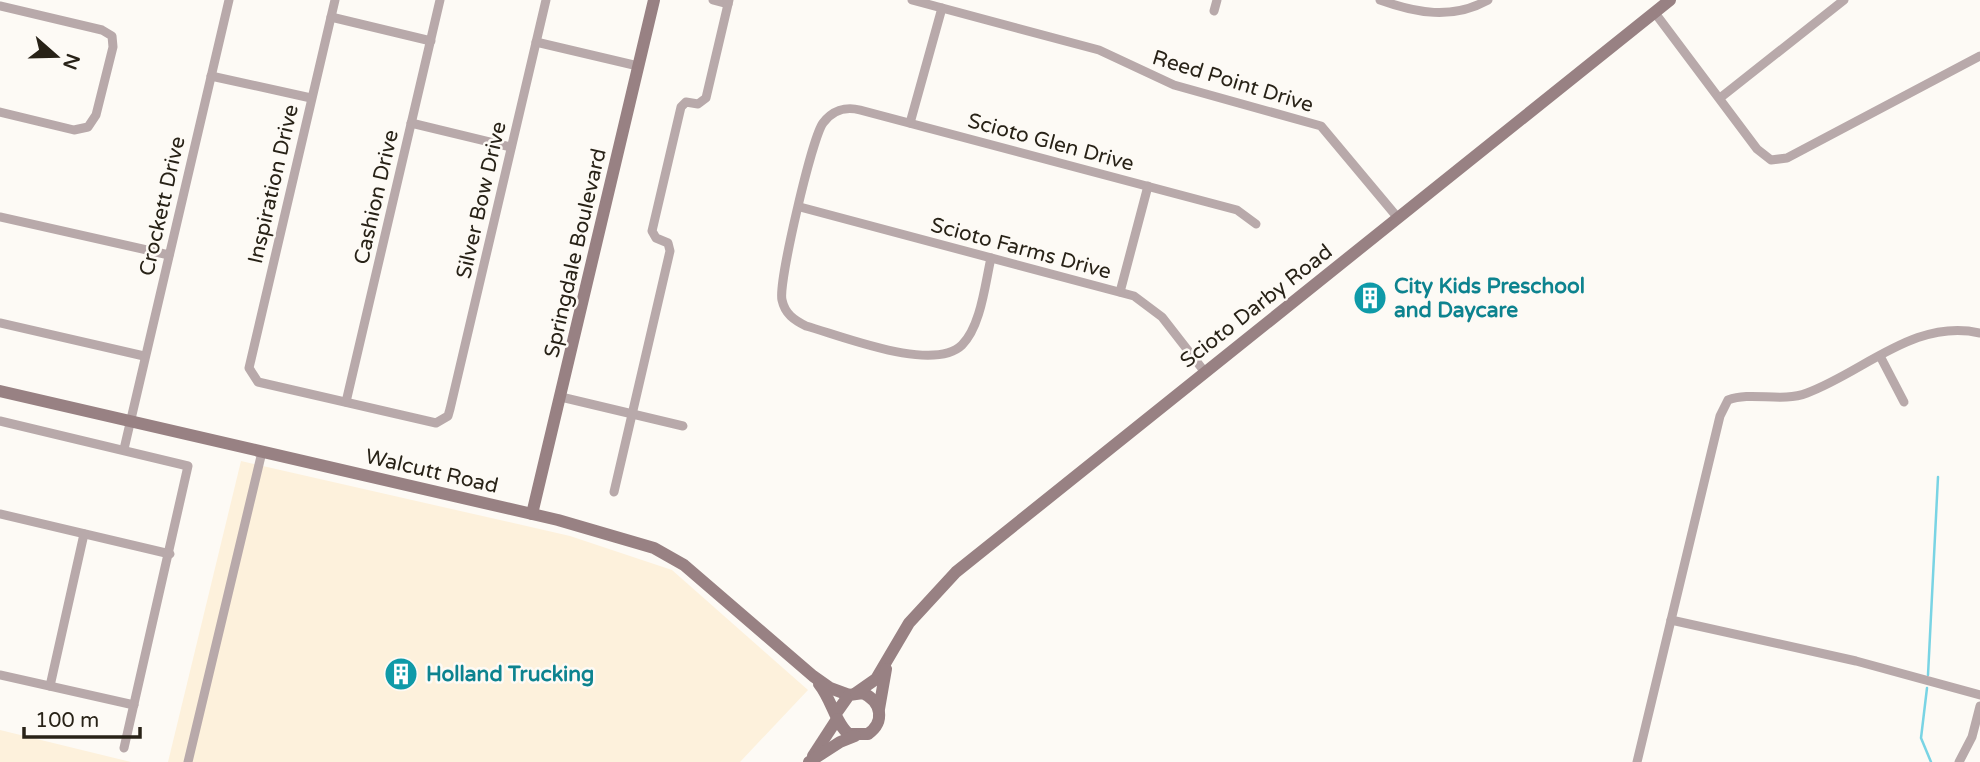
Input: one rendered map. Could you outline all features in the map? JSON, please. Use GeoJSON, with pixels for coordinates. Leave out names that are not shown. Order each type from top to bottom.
{"type":"FeatureCollection","features":[{"type":"Feature","properties":{"kind":"street","name":"Crockett Drive"},"geometry":{"type":"LineString","coordinates":[[124,449],[229,0]]}},
{"type":"Feature","properties":{"kind":"street","name":"Inspiration Drive"},"geometry":{"type":"LineString","coordinates":[[335,0],[251,355],[251,376],[258,382],[346,402]]}},
{"type":"Feature","properties":{"kind":"street","name":"Cashion Drive"},"geometry":{"type":"LineString","coordinates":[[346,402],[440,0]]}},
{"type":"Feature","properties":{"kind":"street","name":"Silver Bow Drive"},"geometry":{"type":"LineString","coordinates":[[346,402],[436,423],[448,416],[546,0]]}},
{"type":"Feature","properties":{"kind":"street","name":"Springdale Boulevard"},"geometry":{"type":"LineString","coordinates":[[532,514],[653,0]]}},
{"type":"Feature","properties":{"kind":"street"},"geometry":{"type":"LineString","coordinates":[[614,492],[670,251],[668,243],[656,238],[652,230],[681,107],[686,102],[698,104],[706,98],[729,2],[713,0]]}},
{"type":"Feature","properties":{"kind":"street","name":"Reed Point Drive"},"geometry":{"type":"LineString","coordinates":[[912,0],[1099,50],[1174,85],[1321,126],[1398,218]]}},
{"type":"Feature","properties":{"kind":"street"},"geometry":{"type":"LineString","coordinates":[[1214,10],[1217,0]]}},
{"type":"Feature","properties":{"kind":"street"},"geometry":{"type":"LineString","coordinates":[[1380,0],[1431,13],[1466,9],[1488,0]]}},
{"type":"Feature","properties":{"kind":"street","name":"Scioto Darby Road"},"geometry":{"type":"LineString","coordinates":[[852,694],[868,687],[887,662],[909,623],[937,589],[1204,371],[1670,0]]}},
{"type":"Feature","properties":{"kind":"street"},"geometry":{"type":"LineString","coordinates":[[1720,98],[1844,0]]}},
{"type":"Feature","properties":{"kind":"street"},"geometry":{"type":"LineString","coordinates":[[0,6],[102,30],[112,36],[113,47],[96,115],[88,127],[74,130],[0,112]]}},
{"type":"Feature","properties":{"kind":"street"},"geometry":{"type":"LineString","coordinates":[[910,123],[942,8]]}},
{"type":"Feature","properties":{"kind":"street"},"geometry":{"type":"LineString","coordinates":[[1655,13],[1763,156],[1771,160],[1787,158],[1980,56]]}},
{"type":"Feature","properties":{"kind":"street"},"geometry":{"type":"LineString","coordinates":[[331,17],[431,41]]}},
{"type":"Feature","properties":{"kind":"street"},"geometry":{"type":"LineString","coordinates":[[536,42],[638,66]]}},
{"type":"Feature","properties":{"kind":"street"},"geometry":{"type":"LineString","coordinates":[[211,76],[311,98]]}},
{"type":"Feature","properties":{"kind":"street","name":"Scioto Glen Drive"},"geometry":{"type":"LineString","coordinates":[[800,207],[820,128],[833,113],[854,108],[1237,210],[1256,224]]}},
{"type":"Feature","properties":{"kind":"street"},"geometry":{"type":"LineString","coordinates":[[411,123],[511,147]]}},
{"type":"Feature","properties":{"kind":"street"},"geometry":{"type":"LineString","coordinates":[[1120,292],[1148,186]]}},
{"type":"Feature","properties":{"kind":"street"},"geometry":{"type":"LineString","coordinates":[[800,207],[781,284],[785,310],[806,326],[919,356],[942,356],[962,345],[974,325],[991,258]]}},
{"type":"Feature","properties":{"kind":"street","name":"Scioto Farms Drive"},"geometry":{"type":"LineString","coordinates":[[800,207],[1120,292],[1148,305],[1162,317],[1204,371]]}},
{"type":"Feature","properties":{"kind":"street"},"geometry":{"type":"LineString","coordinates":[[0,217],[169,255]]}},
{"type":"Feature","properties":{"kind":"street"},"geometry":{"type":"LineString","coordinates":[[0,323],[144,356]]}},
{"type":"Feature","properties":{"kind":"street"},"geometry":{"type":"LineString","coordinates":[[1637,762],[1722,407],[1728,400],[1736,397],[1777,400],[1807,394],[1922,335],[1955,331],[1980,333]]}},
{"type":"Feature","properties":{"kind":"street"},"geometry":{"type":"LineString","coordinates":[[1880,356],[1904,401]]}},
{"type":"Feature","properties":{"kind":"street","name":"Walcutt Road"},"geometry":{"type":"LineString","coordinates":[[0,391],[532,514],[640,544],[670,556],[813,676],[830,688],[852,694]]}},
{"type":"Feature","properties":{"kind":"street"},"geometry":{"type":"LineString","coordinates":[[561,397],[683,426]]}},
{"type":"Feature","properties":{"kind":"street"},"geometry":{"type":"LineString","coordinates":[[0,421],[187,465],[190,470],[124,748]]}},
{"type":"Feature","properties":{"kind":"street"},"geometry":{"type":"LineString","coordinates":[[188,762],[262,452]]}},
{"type":"Feature","properties":{"kind":"street"},"geometry":{"type":"LineString","coordinates":[[0,515],[170,554]]}},
{"type":"Feature","properties":{"kind":"street"},"geometry":{"type":"LineString","coordinates":[[50,686],[84,534]]}},
{"type":"Feature","properties":{"kind":"street"},"geometry":{"type":"LineString","coordinates":[[1671,620],[1856,661],[1980,695]]}},
{"type":"Feature","properties":{"kind":"street","name":"Scioto Darby Road"},"geometry":{"type":"LineString","coordinates":[[879,709],[887,662]]}},
{"type":"Feature","properties":{"kind":"street"},"geometry":{"type":"LineString","coordinates":[[0,675],[134,705]]}},
{"type":"Feature","properties":{"kind":"street","name":"Walcutt Road"},"geometry":{"type":"LineString","coordinates":[[813,676],[837,715]]}},
{"type":"Feature","properties":{"kind":"street"},"geometry":{"type":"LineString","coordinates":[[852,694],[870,696],[879,709],[878,724],[874,730],[840,741],[808,762],[831,732],[837,715],[852,694]]}},
{"type":"Feature","properties":{"kind":"street"},"geometry":{"type":"LineString","coordinates":[[1959,762],[1972,737],[1980,706]]}},
{"type":"Feature","properties":{"kind":"street"},"geometry":{"type":"LineString","coordinates":[[837,715],[843,730],[855,736]]}},
{"type":"Feature","properties":{"kind":"shaded area"},"geometry":{"type":"Polygon","coordinates":[[[241,461],[570,536],[672,570],[808,690],[740,762],[168,762],[241,461]]]}},
{"type":"Feature","properties":{"kind":"shaded area"},"geometry":{"type":"Polygon","coordinates":[[[0,730],[131,762],[0,762],[0,730]]]}},
{"type":"Feature","properties":{"kind":"waterway"},"geometry":{"type":"LineString","coordinates":[[1928,675],[1938,477]]}},
{"type":"Feature","properties":{"kind":"waterway"},"geometry":{"type":"LineString","coordinates":[[1927,688],[1921,738],[1931,762]]}},
{"type":"Feature","properties":{"kind":"place","name":"City Kids Preschool and Daycare"},"geometry":{"type":"Point","coordinates":[1370,298]}},
{"type":"Feature","properties":{"kind":"place","name":"Holland Trucking"},"geometry":{"type":"Point","coordinates":[401,674]}}]}
